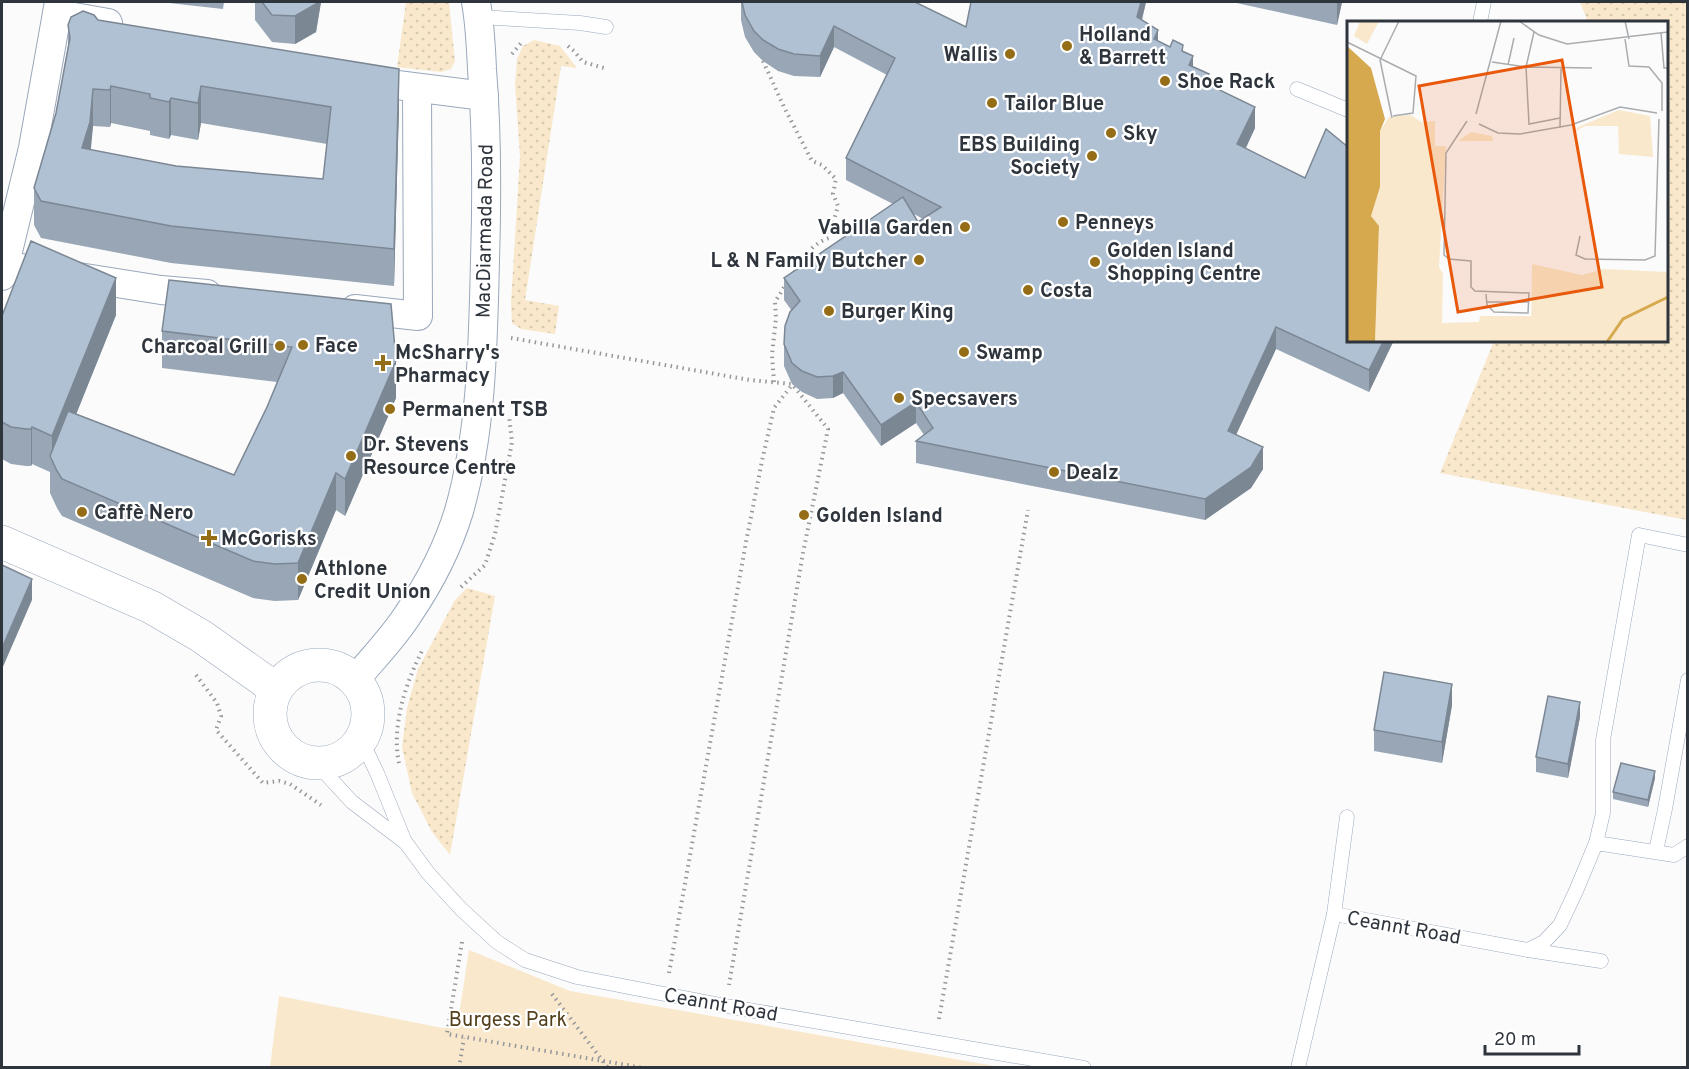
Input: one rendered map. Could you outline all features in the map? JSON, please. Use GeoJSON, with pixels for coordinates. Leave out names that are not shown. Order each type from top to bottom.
{"type":"FeatureCollection","features":[{"type":"Feature","properties":{"kind":"street"},"geometry":{"type":"LineString","coordinates":[[135,28],[58,8],[39,149],[3,269],[232,297]]}},
{"type":"Feature","properties":{"kind":"street","name":"MacDiarmada Road"},"geometry":{"type":"LineString","coordinates":[[355,680],[408,615],[427,584],[443,552],[458,512],[472,450],[483,333],[487,202],[484,96],[477,9]]}},
{"type":"Feature","properties":{"kind":"street"},"geometry":{"type":"LineString","coordinates":[[373,81],[484,96]]}},
{"type":"Feature","properties":{"kind":"street"},"geometry":{"type":"LineString","coordinates":[[325,306],[418,315],[417,88]]}},
{"type":"Feature","properties":{"kind":"street"},"geometry":{"type":"LineString","coordinates":[[2,542],[151,607],[201,636],[276,688]]}},
{"type":"Feature","properties":{"kind":"street"},"geometry":{"type":"LineString","coordinates":[[313,664],[328,665],[343,670],[355,680],[364,693],[368,709],[367,724],[361,739],[351,751],[338,759],[325,763],[311,763],[298,759],[286,751],[277,740],[270,724],[270,706],[276,688],[285,676],[298,668],[313,664]]}},
{"type":"Feature","properties":{"kind":"lane"},"geometry":{"type":"LineString","coordinates":[[1480,21],[1484,2]]}},
{"type":"Feature","properties":{"kind":"lane"},"geometry":{"type":"LineString","coordinates":[[477,9],[606,27]]}},
{"type":"Feature","properties":{"kind":"lane"},"geometry":{"type":"LineString","coordinates":[[1297,89],[1347,110]]}},
{"type":"Feature","properties":{"kind":"lane"},"geometry":{"type":"LineString","coordinates":[[1528,950],[1544,942],[1560,925],[1596,843],[1603,813],[1603,740],[1639,535],[1688,545]]}},
{"type":"Feature","properties":{"kind":"lane"},"geometry":{"type":"LineString","coordinates":[[1656,851],[1688,680]]}},
{"type":"Feature","properties":{"kind":"lane","name":"Ceannt Road"},"geometry":{"type":"LineString","coordinates":[[361,739],[406,843],[460,909],[497,942],[525,960],[577,977],[726,1006],[1084,1068]]}},
{"type":"Feature","properties":{"kind":"lane","name":"Ceannt Road"},"geometry":{"type":"LineString","coordinates":[[316,763],[352,802],[406,843]]}},
{"type":"Feature","properties":{"kind":"lane"},"geometry":{"type":"LineString","coordinates":[[1334,914],[1347,817]]}},
{"type":"Feature","properties":{"kind":"lane"},"geometry":{"type":"LineString","coordinates":[[1596,843],[1674,855],[1688,846]]}},
{"type":"Feature","properties":{"kind":"lane","name":"Ceannt Road"},"geometry":{"type":"LineString","coordinates":[[1298,1068],[1334,914],[1528,950],[1601,961]]}},
{"type":"Feature","properties":{"kind":"path"},"geometry":{"type":"LineString","coordinates":[[510,59],[523,41],[530,38]]}},
{"type":"Feature","properties":{"kind":"path"},"geometry":{"type":"LineString","coordinates":[[562,42],[583,62],[604,68]]}},
{"type":"Feature","properties":{"kind":"path"},"geometry":{"type":"LineString","coordinates":[[763,61],[812,161],[822,165],[836,179],[833,194],[838,207],[829,238],[818,242],[806,254],[774,302],[776,318],[772,355],[774,382]]}},
{"type":"Feature","properties":{"kind":"path"},"geometry":{"type":"LineString","coordinates":[[483,333],[750,380],[792,384],[828,429],[803,553],[726,1006]]}},
{"type":"Feature","properties":{"kind":"path"},"geometry":{"type":"LineString","coordinates":[[665,994],[762,460],[774,408],[792,384]]}},
{"type":"Feature","properties":{"kind":"path"},"geometry":{"type":"LineString","coordinates":[[460,589],[485,565],[495,534],[512,442],[507,408]]}},
{"type":"Feature","properties":{"kind":"path"},"geometry":{"type":"LineString","coordinates":[[934,1042],[1028,510]]}},
{"type":"Feature","properties":{"kind":"path"},"geometry":{"type":"LineString","coordinates":[[401,771],[396,748],[401,709],[414,667],[425,647]]}},
{"type":"Feature","properties":{"kind":"path"},"geometry":{"type":"LineString","coordinates":[[195,674],[217,703],[221,716],[216,730],[263,783],[279,781],[290,784],[323,807]]}},
{"type":"Feature","properties":{"kind":"path"},"geometry":{"type":"LineString","coordinates":[[463,938],[447,1034],[644,1068]]}},
{"type":"Feature","properties":{"kind":"path"},"geometry":{"type":"LineString","coordinates":[[525,960],[608,1068]]}},
{"type":"Feature","properties":{"kind":"path"},"geometry":{"type":"LineString","coordinates":[[663,975],[669,972]]}},
{"type":"Feature","properties":{"kind":"path"},"geometry":{"type":"LineString","coordinates":[[459,1068],[464,1038]]}},
{"type":"Feature","properties":{"kind":"green space"},"geometry":{"type":"Polygon","coordinates":[[[406,2],[449,2],[455,61],[451,69],[441,72],[397,67],[406,2]]]}},
{"type":"Feature","properties":{"kind":"green space"},"geometry":{"type":"Polygon","coordinates":[[[1580,2],[1687,2],[1687,520],[1440,473],[1494,342],[1668,342],[1668,21],[1588,21],[1580,2]]]}},
{"type":"Feature","properties":{"kind":"green space"},"geometry":{"type":"Polygon","coordinates":[[[534,40],[560,46],[577,68],[561,66],[525,300],[559,306],[555,334],[521,329],[512,323],[511,303],[520,156],[515,85],[517,59],[523,46],[534,40]]]}},
{"type":"Feature","properties":{"kind":"green space"},"geometry":{"type":"Polygon","coordinates":[[[467,588],[495,596],[450,855],[432,832],[412,793],[402,747],[407,708],[418,669],[455,600],[467,588]]]}},
{"type":"Feature","properties":{"kind":"green space","name":"Burgess Park"},"geometry":{"type":"Polygon","coordinates":[[[469,950],[570,991],[1000,1067],[270,1067],[279,996],[443,1028],[457,1028],[469,950]]]}},
{"type":"Feature","properties":{"kind":"building"},"geometry":{"type":"Polygon","coordinates":[[[262,2],[317,2],[295,16],[272,15],[262,2]]]}},
{"type":"Feature","properties":{"kind":"building","name":"Golden Island Shopping Centre"},"geometry":{"type":"Polygon","coordinates":[[[742,2],[915,2],[966,27],[971,2],[1141,2],[1137,17],[1158,30],[1154,39],[1170,47],[1173,40],[1183,45],[1182,51],[1193,56],[1189,65],[1209,74],[1205,83],[1255,107],[1237,144],[1305,178],[1326,129],[1347,146],[1347,342],[1383,342],[1369,370],[1276,327],[1228,431],[1263,447],[1251,467],[1205,499],[916,441],[933,428],[916,402],[881,425],[843,372],[833,376],[817,377],[802,371],[792,363],[784,344],[785,326],[790,312],[800,301],[784,278],[903,197],[918,222],[941,207],[846,158],[895,58],[834,26],[820,56],[794,54],[778,49],[763,40],[754,31],[745,15],[742,2]]]}},
{"type":"Feature","properties":{"kind":"building"},"geometry":{"type":"Polygon","coordinates":[[[83,11],[94,15],[98,20],[399,69],[394,249],[171,226],[41,201],[34,188],[56,113],[70,38],[68,25],[71,17],[83,11]],[[111,86],[110,90],[93,89],[90,122],[82,148],[176,166],[323,179],[331,107],[201,86],[198,103],[171,98],[169,102],[150,98],[150,94],[111,86]]]}},
{"type":"Feature","properties":{"kind":"building"},"geometry":{"type":"Polygon","coordinates":[[[31,241],[116,278],[52,436],[32,427],[26,429],[11,427],[2,422],[2,316],[31,241]]]}},
{"type":"Feature","properties":{"kind":"building"},"geometry":{"type":"Polygon","coordinates":[[[169,280],[391,304],[396,361],[345,479],[336,473],[298,563],[275,564],[253,561],[62,479],[50,456],[68,411],[234,475],[267,407],[292,347],[162,331],[169,280]]]}},
{"type":"Feature","properties":{"kind":"building"},"geometry":{"type":"Polygon","coordinates":[[[2,565],[32,579],[2,648],[2,565]]]}},
{"type":"Feature","properties":{"kind":"building"},"geometry":{"type":"Polygon","coordinates":[[[1384,672],[1452,684],[1442,742],[1374,730],[1384,672]]]}},
{"type":"Feature","properties":{"kind":"building"},"geometry":{"type":"Polygon","coordinates":[[[1548,696],[1580,702],[1568,764],[1536,757],[1548,696]]]}},
{"type":"Feature","properties":{"kind":"building"},"geometry":{"type":"Polygon","coordinates":[[[1621,763],[1655,771],[1648,800],[1613,792],[1621,763]]]}},
{"type":"Feature","properties":{"kind":"place","name":"Holland & Barrett"},"geometry":{"type":"Point","coordinates":[1067,46]}},
{"type":"Feature","properties":{"kind":"place","name":"Wallis"},"geometry":{"type":"Point","coordinates":[1010,54]}},
{"type":"Feature","properties":{"kind":"place","name":"Shoe Rack"},"geometry":{"type":"Point","coordinates":[1165,81]}},
{"type":"Feature","properties":{"kind":"place","name":"Tailor Blue"},"geometry":{"type":"Point","coordinates":[992,103]}},
{"type":"Feature","properties":{"kind":"place","name":"Sky"},"geometry":{"type":"Point","coordinates":[1111,133]}},
{"type":"Feature","properties":{"kind":"place","name":"EBS Building Society"},"geometry":{"type":"Point","coordinates":[1092,156]}},
{"type":"Feature","properties":{"kind":"place","name":"Penneys"},"geometry":{"type":"Point","coordinates":[1063,222]}},
{"type":"Feature","properties":{"kind":"place","name":"Vabilla Garden"},"geometry":{"type":"Point","coordinates":[965,227]}},
{"type":"Feature","properties":{"kind":"place","name":"L & N Family Butcher"},"geometry":{"type":"Point","coordinates":[919,260]}},
{"type":"Feature","properties":{"kind":"place","name":"Golden Island Shopping Centre"},"geometry":{"type":"Point","coordinates":[1095,262]}},
{"type":"Feature","properties":{"kind":"place","name":"Costa"},"geometry":{"type":"Point","coordinates":[1028,290]}},
{"type":"Feature","properties":{"kind":"place","name":"Burger King"},"geometry":{"type":"Point","coordinates":[829,311]}},
{"type":"Feature","properties":{"kind":"place","name":"Face"},"geometry":{"type":"Point","coordinates":[303,345]}},
{"type":"Feature","properties":{"kind":"place","name":"Charcoal Grill"},"geometry":{"type":"Point","coordinates":[280,346]}},
{"type":"Feature","properties":{"kind":"place","name":"Swamp"},"geometry":{"type":"Point","coordinates":[964,352]}},
{"type":"Feature","properties":{"kind":"place","name":"McSharry's Pharmacy"},"geometry":{"type":"Point","coordinates":[383,363]}},
{"type":"Feature","properties":{"kind":"place","name":"Specsavers"},"geometry":{"type":"Point","coordinates":[899,398]}},
{"type":"Feature","properties":{"kind":"place","name":"Permanent TSB"},"geometry":{"type":"Point","coordinates":[390,409]}},
{"type":"Feature","properties":{"kind":"place","name":"Dr. Stevens Resource Centre"},"geometry":{"type":"Point","coordinates":[351,456]}},
{"type":"Feature","properties":{"kind":"place","name":"Dealz"},"geometry":{"type":"Point","coordinates":[1054,472]}},
{"type":"Feature","properties":{"kind":"place","name":"Caffè Nero"},"geometry":{"type":"Point","coordinates":[82,512]}},
{"type":"Feature","properties":{"kind":"place","name":"Golden Island"},"geometry":{"type":"Point","coordinates":[804,515]}},
{"type":"Feature","properties":{"kind":"place","name":"McGorisks"},"geometry":{"type":"Point","coordinates":[209,538]}},
{"type":"Feature","properties":{"kind":"place","name":"Athlone Credit Union"},"geometry":{"type":"Point","coordinates":[302,579]}}]}
